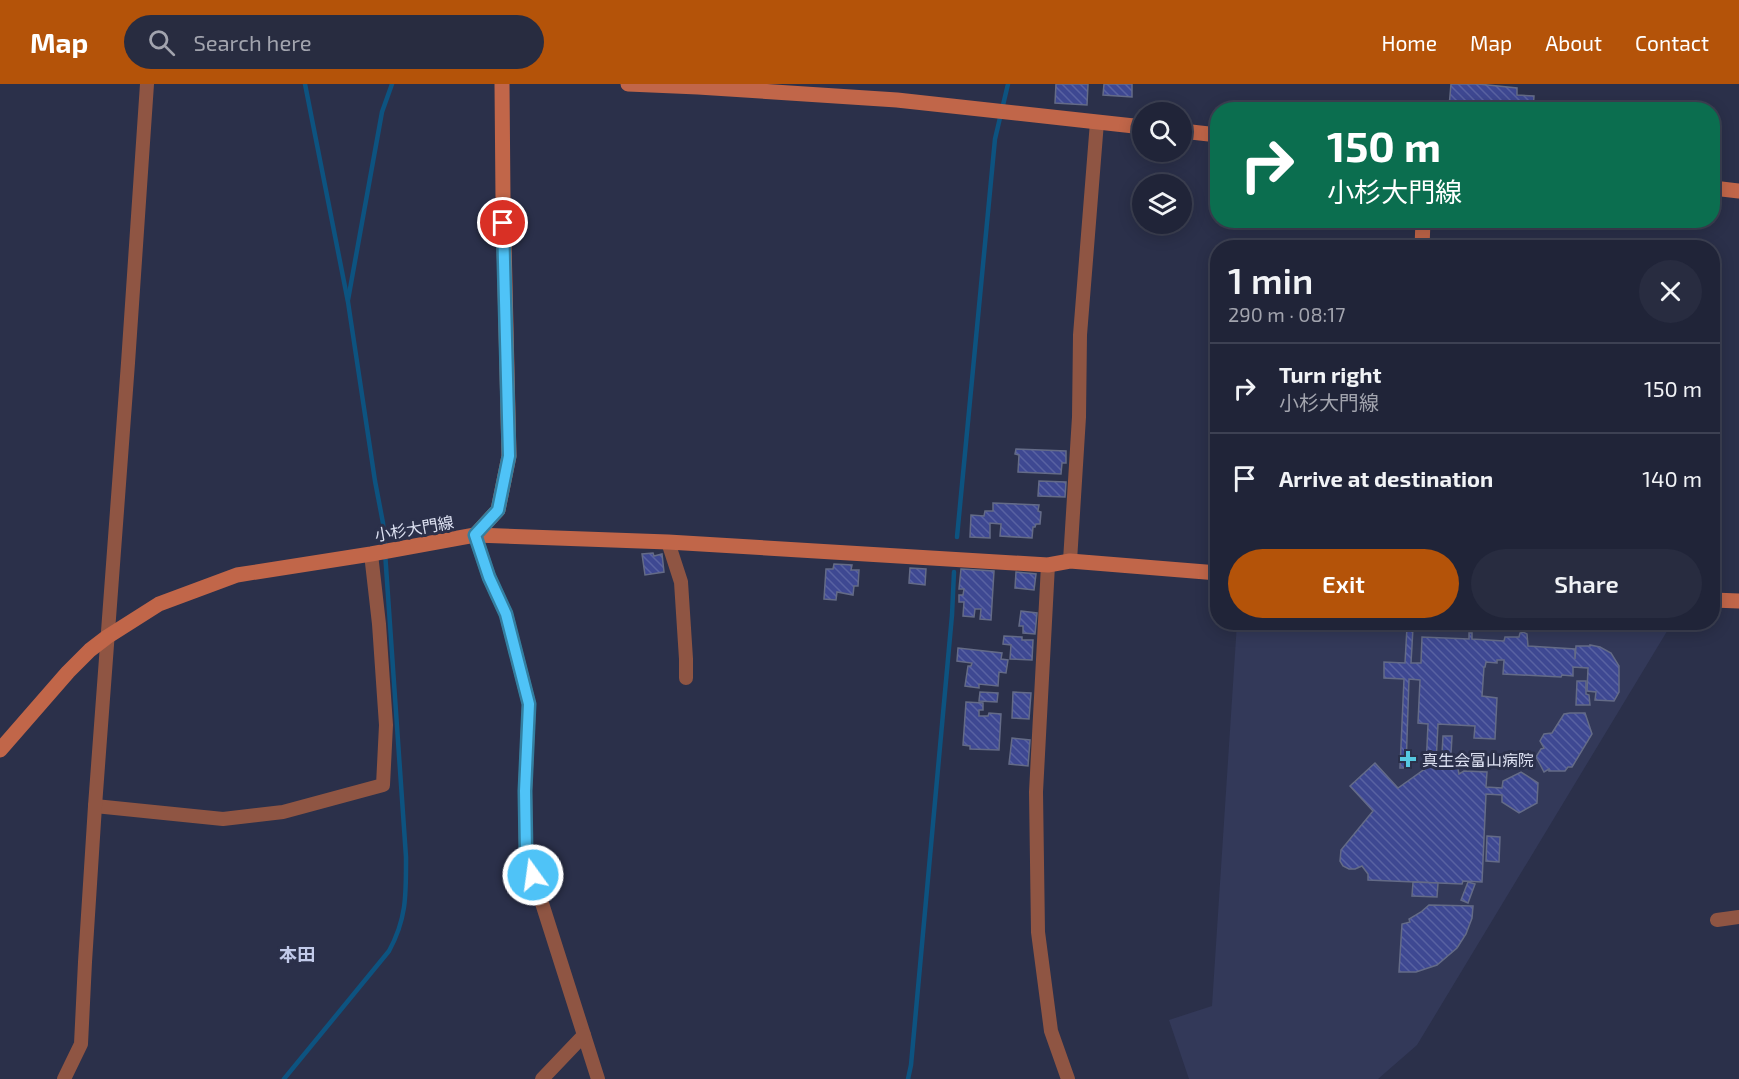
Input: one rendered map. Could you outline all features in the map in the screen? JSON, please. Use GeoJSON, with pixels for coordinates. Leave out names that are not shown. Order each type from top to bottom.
{"type":"FeatureCollection","features":[{"type":"Feature","properties":{"kind":"street"},"geometry":{"type":"LineString","coordinates":[[64,1079],[81,1044],[84,962],[147,84]]}},
{"type":"Feature","properties":{"kind":"street","name":"小杉大門線"},"geometry":{"type":"LineString","coordinates":[[0,750],[90,650],[159,604],[237,575],[475,535],[498,510],[509,456],[502,84]]}},
{"type":"Feature","properties":{"kind":"street"},"geometry":{"type":"LineString","coordinates":[[628,84],[897,100],[1132,126]]}},
{"type":"Feature","properties":{"kind":"street"},"geometry":{"type":"LineString","coordinates":[[1070,561],[1079,417],[1080,335],[1097,122]]}},
{"type":"Feature","properties":{"kind":"street"},"geometry":{"type":"LineString","coordinates":[[1192,132],[1210,134]]}},
{"type":"Feature","properties":{"kind":"street"},"geometry":{"type":"LineString","coordinates":[[1720,189],[1739,191]]}},
{"type":"Feature","properties":{"kind":"street"},"geometry":{"type":"LineString","coordinates":[[598,1079],[526,853],[525,791],[529,704],[506,614],[489,577],[475,535],[668,542],[1048,566],[1070,561],[1210,572]]}},
{"type":"Feature","properties":{"kind":"street"},"geometry":{"type":"LineString","coordinates":[[668,542],[681,582],[687,659],[686,678]]}},
{"type":"Feature","properties":{"kind":"street"},"geometry":{"type":"LineString","coordinates":[[95,806],[223,819],[283,812],[383,785],[386,725],[379,624],[371,554]]}},
{"type":"Feature","properties":{"kind":"street"},"geometry":{"type":"LineString","coordinates":[[1048,566],[1036,792],[1038,932],[1051,1031],[1068,1079]]}},
{"type":"Feature","properties":{"kind":"street"},"geometry":{"type":"LineString","coordinates":[[1720,601],[1739,602]]}},
{"type":"Feature","properties":{"kind":"street"},"geometry":{"type":"LineString","coordinates":[[1717,920],[1739,917]]}},
{"type":"Feature","properties":{"kind":"street"},"geometry":{"type":"LineString","coordinates":[[542,1079],[584,1035]]}},
{"type":"Feature","properties":{"kind":"shaded area","name":"真生会富山病院"},"geometry":{"type":"Polygon","coordinates":[[[1237,630],[1668,630],[1417,1045],[1378,1079],[1189,1079],[1169,1020],[1212,1006],[1237,630]]]}},
{"type":"Feature","properties":{"kind":"building"},"geometry":{"type":"Polygon","coordinates":[[[1056,84],[1088,84],[1087,105],[1055,103],[1056,84]]]}},
{"type":"Feature","properties":{"kind":"building"},"geometry":{"type":"Polygon","coordinates":[[[1104,84],[1132,84],[1132,97],[1103,95],[1104,84]]]}},
{"type":"Feature","properties":{"kind":"building"},"geometry":{"type":"Polygon","coordinates":[[[1451,84],[1517,88],[1517,95],[1534,96],[1534,102],[1449,102],[1451,84]]]}},
{"type":"Feature","properties":{"kind":"building"},"geometry":{"type":"Polygon","coordinates":[[[1016,449],[1066,451],[1066,463],[1062,463],[1061,474],[1018,472],[1019,455],[1015,454],[1016,449]]]}},
{"type":"Feature","properties":{"kind":"building"},"geometry":{"type":"Polygon","coordinates":[[[1039,481],[1066,482],[1065,497],[1038,496],[1039,481]]]}},
{"type":"Feature","properties":{"kind":"building"},"geometry":{"type":"Polygon","coordinates":[[[993,503],[1039,505],[1040,524],[1033,527],[1032,538],[1000,536],[1001,524],[990,523],[990,538],[970,537],[971,515],[984,516],[985,511],[993,511],[993,503]]]}},
{"type":"Feature","properties":{"kind":"building"},"geometry":{"type":"Polygon","coordinates":[[[653,553],[654,556],[662,554],[664,572],[645,575],[642,554],[653,553]]]}},
{"type":"Feature","properties":{"kind":"building"},"geometry":{"type":"Polygon","coordinates":[[[834,564],[852,565],[851,570],[859,570],[858,586],[854,586],[853,595],[837,592],[836,600],[824,599],[826,569],[833,569],[834,564]]]}},
{"type":"Feature","properties":{"kind":"building"},"geometry":{"type":"Polygon","coordinates":[[[910,568],[926,569],[925,585],[909,583],[910,568]]]}},
{"type":"Feature","properties":{"kind":"building"},"geometry":{"type":"Polygon","coordinates":[[[961,569],[994,571],[991,620],[980,619],[981,609],[975,609],[974,617],[963,616],[964,602],[959,602],[959,595],[963,595],[964,589],[959,589],[961,569]]]}},
{"type":"Feature","properties":{"kind":"building"},"geometry":{"type":"Polygon","coordinates":[[[1016,572],[1036,574],[1034,590],[1015,588],[1016,572]]]}},
{"type":"Feature","properties":{"kind":"building"},"geometry":{"type":"Polygon","coordinates":[[[1021,611],[1037,613],[1035,634],[1023,633],[1023,626],[1019,626],[1021,611]]]}},
{"type":"Feature","properties":{"kind":"building"},"geometry":{"type":"Polygon","coordinates":[[[1407,630],[1413,630],[1411,663],[1421,663],[1422,637],[1469,639],[1469,633],[1472,633],[1472,639],[1504,641],[1505,637],[1519,637],[1523,632],[1527,634],[1528,646],[1575,649],[1575,659],[1576,646],[1600,647],[1611,653],[1619,666],[1619,692],[1614,701],[1595,700],[1596,692],[1587,691],[1588,668],[1573,667],[1573,676],[1562,675],[1561,677],[1503,674],[1504,660],[1497,660],[1497,663],[1486,662],[1482,696],[1497,698],[1495,739],[1474,738],[1475,726],[1438,724],[1436,763],[1443,759],[1451,759],[1457,764],[1459,774],[1464,771],[1487,772],[1486,787],[1502,788],[1503,781],[1521,772],[1538,783],[1537,803],[1519,813],[1502,802],[1502,795],[1486,794],[1482,882],[1463,881],[1462,884],[1368,880],[1368,874],[1362,866],[1349,869],[1340,861],[1341,850],[1373,811],[1350,786],[1375,763],[1398,788],[1426,768],[1428,724],[1418,723],[1420,680],[1409,679],[1406,768],[1400,768],[1404,679],[1384,678],[1384,662],[1405,663],[1407,630]]]}},
{"type":"Feature","properties":{"kind":"building"},"geometry":{"type":"Polygon","coordinates":[[[1004,636],[1033,640],[1032,660],[1010,659],[1011,645],[1003,644],[1004,636]]]}},
{"type":"Feature","properties":{"kind":"building"},"geometry":{"type":"Polygon","coordinates":[[[958,648],[1002,653],[1001,659],[1008,660],[1006,673],[999,672],[998,686],[979,684],[979,688],[965,686],[968,666],[972,663],[957,661],[958,648]]]}},
{"type":"Feature","properties":{"kind":"building"},"geometry":{"type":"Polygon","coordinates":[[[1577,681],[1586,681],[1586,694],[1589,695],[1590,705],[1576,705],[1577,681]]]}},
{"type":"Feature","properties":{"kind":"building"},"geometry":{"type":"Polygon","coordinates":[[[980,692],[998,693],[997,702],[979,701],[980,692]]]}},
{"type":"Feature","properties":{"kind":"building"},"geometry":{"type":"Polygon","coordinates":[[[1013,692],[1031,693],[1029,719],[1012,718],[1013,692]]]}},
{"type":"Feature","properties":{"kind":"building"},"geometry":{"type":"Polygon","coordinates":[[[966,702],[983,703],[983,710],[979,710],[979,716],[988,716],[989,713],[1001,714],[999,750],[970,749],[970,746],[963,745],[966,702]]]}},
{"type":"Feature","properties":{"kind":"building"},"geometry":{"type":"Polygon","coordinates":[[[1585,713],[1592,734],[1572,767],[1568,767],[1565,771],[1549,771],[1549,769],[1544,772],[1536,757],[1544,748],[1540,741],[1544,734],[1552,733],[1564,714],[1585,713]]]}},
{"type":"Feature","properties":{"kind":"building"},"geometry":{"type":"Polygon","coordinates":[[[1443,736],[1452,736],[1451,754],[1442,754],[1443,736]]]}},
{"type":"Feature","properties":{"kind":"building"},"geometry":{"type":"Polygon","coordinates":[[[1012,738],[1030,740],[1028,766],[1009,764],[1012,738]]]}},
{"type":"Feature","properties":{"kind":"building"},"geometry":{"type":"Polygon","coordinates":[[[1487,836],[1500,837],[1499,862],[1486,861],[1487,836]]]}},
{"type":"Feature","properties":{"kind":"building"},"geometry":{"type":"Polygon","coordinates":[[[1413,882],[1438,883],[1437,897],[1412,896],[1413,882]]]}},
{"type":"Feature","properties":{"kind":"building"},"geometry":{"type":"Polygon","coordinates":[[[1468,882],[1475,884],[1468,903],[1461,900],[1468,882]]]}},
{"type":"Feature","properties":{"kind":"building"},"geometry":{"type":"Polygon","coordinates":[[[1429,905],[1473,906],[1472,918],[1466,934],[1457,948],[1437,965],[1416,972],[1399,972],[1402,924],[1410,922],[1409,919],[1429,905]]]}},
{"type":"Feature","properties":{"kind":"waterway"},"geometry":{"type":"LineString","coordinates":[[284,1079],[389,951],[402,917],[406,883],[383,523],[348,302],[305,84]]}},
{"type":"Feature","properties":{"kind":"waterway"},"geometry":{"type":"LineString","coordinates":[[348,300],[382,112],[392,84]]}},
{"type":"Feature","properties":{"kind":"waterway"},"geometry":{"type":"LineString","coordinates":[[957,537],[995,139],[1008,84]]}},
{"type":"Feature","properties":{"kind":"waterway"},"geometry":{"type":"LineString","coordinates":[[908,1079],[952,615],[954,572]]}},
{"type":"Feature","properties":{"kind":"place","name":"真生会富山病院"},"geometry":{"type":"Point","coordinates":[1408,759]}},
{"type":"Feature","properties":{"kind":"district","name":"本田"},"geometry":{"type":"Point","coordinates":[297,954]}},
{"type":"Feature","properties":{"kind":"route"},"geometry":{"type":"LineString","coordinates":[[503,223],[509,456],[498,510],[475,535],[489,577],[506,614],[529,704],[525,791],[526,853],[533,875]]}}]}
